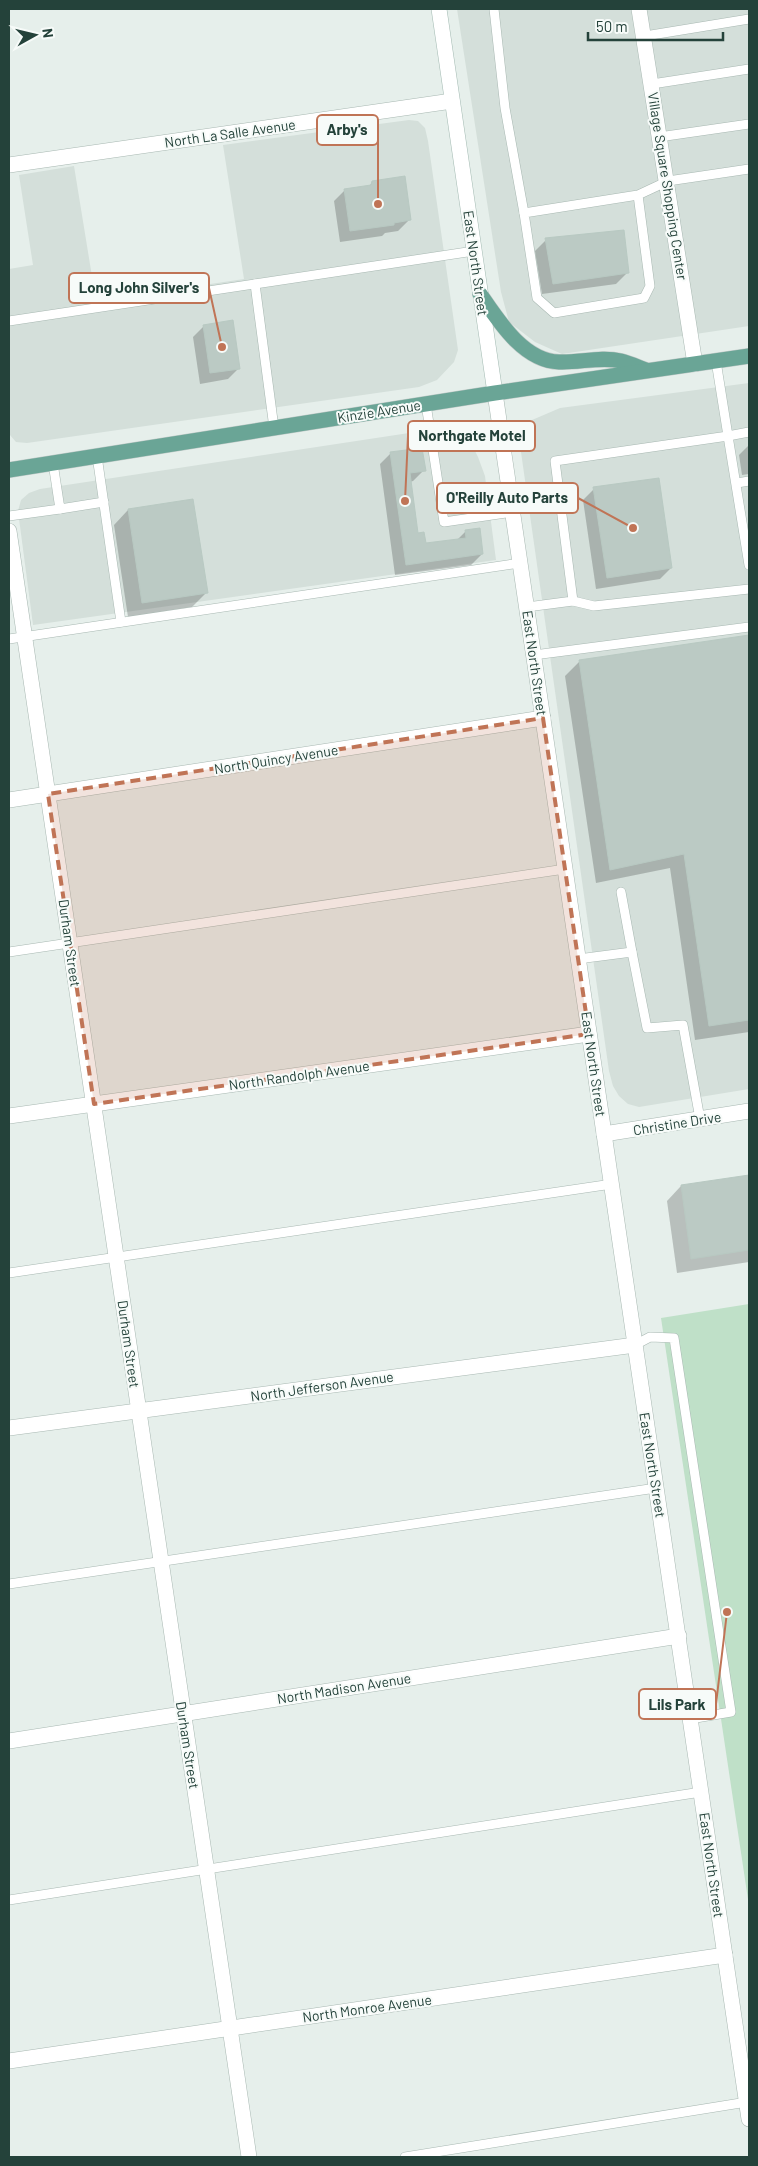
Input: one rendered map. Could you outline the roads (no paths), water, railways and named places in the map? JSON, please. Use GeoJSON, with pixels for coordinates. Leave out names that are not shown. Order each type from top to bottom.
{"type":"FeatureCollection","features":[{"type":"Feature","properties":{"kind":"main road"},"geometry":{"type":"LineString","coordinates":[[480,294],[506,332],[522,347],[544,359],[557,363],[620,360],[648,371]]}},
{"type":"Feature","properties":{"kind":"main road","name":"Kinzie Avenue"},"geometry":{"type":"LineString","coordinates":[[9,470],[495,393],[749,356]]}},
{"type":"Feature","properties":{"kind":"street","name":"East North Street"},"geometry":{"type":"LineString","coordinates":[[439,9],[749,2119]]}},
{"type":"Feature","properties":{"kind":"street","name":"Village Square Shopping Center"},"geometry":{"type":"LineString","coordinates":[[639,9],[645,36],[659,137],[668,181],[695,364]]}},
{"type":"Feature","properties":{"kind":"street","name":"North La Salle Avenue"},"geometry":{"type":"LineString","coordinates":[[9,165],[452,101]]}},
{"type":"Feature","properties":{"kind":"street","name":"Durham Street"},"geometry":{"type":"LineString","coordinates":[[9,531],[250,2157]]}},
{"type":"Feature","properties":{"kind":"street","name":"North Quincy Avenue"},"geometry":{"type":"LineString","coordinates":[[9,800],[543,718]]}},
{"type":"Feature","properties":{"kind":"street","name":"North Randolph Avenue"},"geometry":{"type":"LineString","coordinates":[[9,1116],[589,1034]]}},
{"type":"Feature","properties":{"kind":"street","name":"Christine Drive"},"geometry":{"type":"LineString","coordinates":[[604,1134],[749,1111]]}},
{"type":"Feature","properties":{"kind":"street","name":"North Jefferson Avenue"},"geometry":{"type":"LineString","coordinates":[[9,1428],[635,1345]]}},
{"type":"Feature","properties":{"kind":"street","name":"North Madison Avenue"},"geometry":{"type":"LineString","coordinates":[[9,1741],[679,1636]]}},
{"type":"Feature","properties":{"kind":"street","name":"North Monroe Avenue"},"geometry":{"type":"LineString","coordinates":[[9,2061],[725,1955]]}},
{"type":"Feature","properties":{"kind":"lane"},"geometry":{"type":"LineString","coordinates":[[494,9],[505,108],[537,298],[554,313],[644,298],[650,286],[638,194]]}},
{"type":"Feature","properties":{"kind":"lane"},"geometry":{"type":"LineString","coordinates":[[645,36],[749,19]]}},
{"type":"Feature","properties":{"kind":"lane"},"geometry":{"type":"LineString","coordinates":[[652,84],[749,69]]}},
{"type":"Feature","properties":{"kind":"lane"},"geometry":{"type":"LineString","coordinates":[[659,137],[749,124]]}},
{"type":"Feature","properties":{"kind":"lane"},"geometry":{"type":"LineString","coordinates":[[524,213],[638,194],[668,181],[749,169]]}},
{"type":"Feature","properties":{"kind":"lane"},"geometry":{"type":"LineString","coordinates":[[9,321],[474,251]]}},
{"type":"Feature","properties":{"kind":"lane"},"geometry":{"type":"LineString","coordinates":[[255,284],[274,428]]}},
{"type":"Feature","properties":{"kind":"lane"},"geometry":{"type":"LineString","coordinates":[[716,360],[749,566]]}},
{"type":"Feature","properties":{"kind":"lane"},"geometry":{"type":"LineString","coordinates":[[426,404],[444,522],[513,512]]}},
{"type":"Feature","properties":{"kind":"lane"},"geometry":{"type":"LineString","coordinates":[[573,601],[554,461],[749,432]]}},
{"type":"Feature","properties":{"kind":"lane"},"geometry":{"type":"LineString","coordinates":[[97,456],[121,622]]}},
{"type":"Feature","properties":{"kind":"lane"},"geometry":{"type":"LineString","coordinates":[[53,463],[60,509]]}},
{"type":"Feature","properties":{"kind":"lane"},"geometry":{"type":"LineString","coordinates":[[737,483],[749,482]]}},
{"type":"Feature","properties":{"kind":"lane"},"geometry":{"type":"LineString","coordinates":[[9,516],[104,502]]}},
{"type":"Feature","properties":{"kind":"lane"},"geometry":{"type":"LineString","coordinates":[[9,639],[520,563]]}},
{"type":"Feature","properties":{"kind":"lane"},"geometry":{"type":"LineString","coordinates":[[526,607],[573,601],[594,606],[749,589]]}},
{"type":"Feature","properties":{"kind":"lane"},"geometry":{"type":"LineString","coordinates":[[534,655],[749,627]]}},
{"type":"Feature","properties":{"kind":"lane"},"geometry":{"type":"LineString","coordinates":[[9,952],[565,869]]}},
{"type":"Feature","properties":{"kind":"lane"},"geometry":{"type":"LineString","coordinates":[[621,892],[646,1028],[683,1025],[700,1119]]}},
{"type":"Feature","properties":{"kind":"lane"},"geometry":{"type":"LineString","coordinates":[[578,959],[632,952]]}},
{"type":"Feature","properties":{"kind":"lane"},"geometry":{"type":"LineString","coordinates":[[9,1273],[612,1184]]}},
{"type":"Feature","properties":{"kind":"lane"},"geometry":{"type":"LineString","coordinates":[[635,1345],[650,1336],[674,1338],[731,1712],[690,1719]]}},
{"type":"Feature","properties":{"kind":"lane"},"geometry":{"type":"LineString","coordinates":[[9,1584],[656,1488]]}},
{"type":"Feature","properties":{"kind":"lane"},"geometry":{"type":"LineString","coordinates":[[9,1900],[701,1792]]}},
{"type":"Feature","properties":{"kind":"lane"},"geometry":{"type":"LineString","coordinates":[[405,2157],[747,2098]]}},
{"type":"Feature","properties":{"kind":"place","name":"Arby's"},"geometry":{"type":"Point","coordinates":[378,204]}},
{"type":"Feature","properties":{"kind":"place","name":"Long John Silver's"},"geometry":{"type":"Point","coordinates":[222,347]}},
{"type":"Feature","properties":{"kind":"place","name":"Northgate Motel"},"geometry":{"type":"Point","coordinates":[405,501]}},
{"type":"Feature","properties":{"kind":"place","name":"O'Reilly Auto Parts"},"geometry":{"type":"Point","coordinates":[633,528]}},
{"type":"Feature","properties":{"kind":"place","name":"Lils Park"},"geometry":{"type":"Point","coordinates":[727,1612]}}]}
